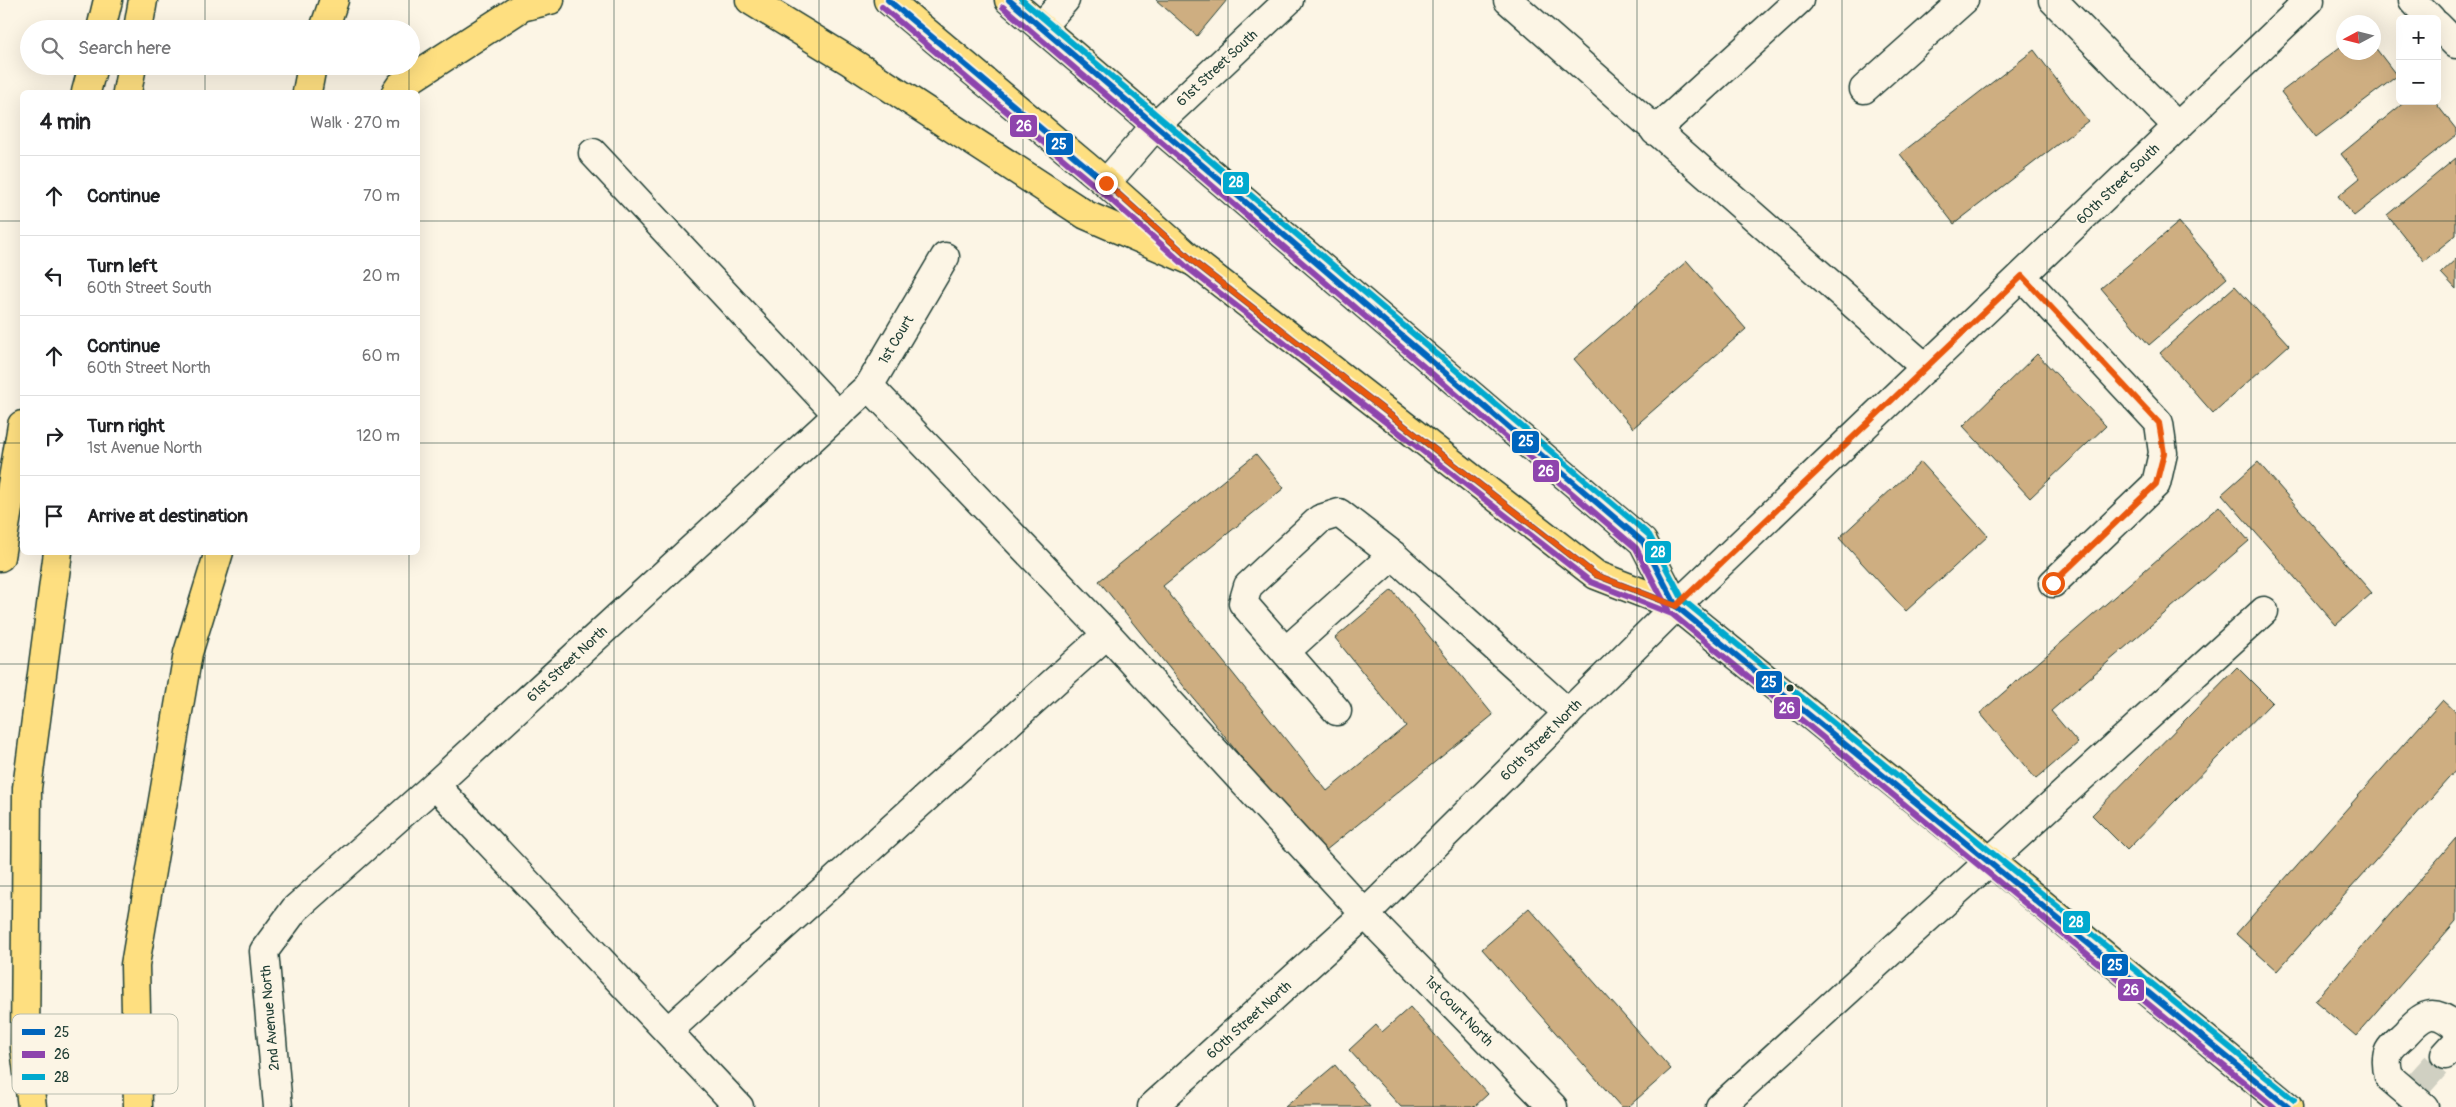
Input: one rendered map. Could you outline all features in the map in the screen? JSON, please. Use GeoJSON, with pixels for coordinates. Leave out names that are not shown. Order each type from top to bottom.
{"type":"FeatureCollection","features":[{"type":"Feature","properties":{"kind":"main road"},"geometry":{"type":"LineString","coordinates":[[103,20],[108,0]]}},
{"type":"Feature","properties":{"kind":"main road"},"geometry":{"type":"LineString","coordinates":[[140,20],[143,0]]}},
{"type":"Feature","properties":{"kind":"main road"},"geometry":{"type":"LineString","coordinates":[[327,20],[334,0]]}},
{"type":"Feature","properties":{"kind":"main road"},"geometry":{"type":"LineString","coordinates":[[420,73],[522,8],[550,0]]}},
{"type":"Feature","properties":{"kind":"main road"},"geometry":{"type":"LineString","coordinates":[[750,0],[848,60],[1086,215],[1194,262]]}},
{"type":"Feature","properties":{"kind":"main road"},"geometry":{"type":"LineString","coordinates":[[888,0],[1106,183],[1194,262],[1596,575],[1676,606],[1990,861],[2288,1107]]}},
{"type":"Feature","properties":{"kind":"main road"},"geometry":{"type":"LineString","coordinates":[[1009,0],[1643,542],[1676,606]]}},
{"type":"Feature","properties":{"kind":"main road"},"geometry":{"type":"LineString","coordinates":[[86,90],[90,75]]}},
{"type":"Feature","properties":{"kind":"main road"},"geometry":{"type":"LineString","coordinates":[[128,90],[131,75]]}},
{"type":"Feature","properties":{"kind":"main road"},"geometry":{"type":"LineString","coordinates":[[307,90],[310,75]]}},
{"type":"Feature","properties":{"kind":"main road"},"geometry":{"type":"LineString","coordinates":[[397,90],[400,86],[417,75]]}},
{"type":"Feature","properties":{"kind":"main road"},"geometry":{"type":"LineString","coordinates":[[0,557],[20,437]]}},
{"type":"Feature","properties":{"kind":"main road"},"geometry":{"type":"LineString","coordinates":[[24,1014],[27,788],[58,555]]}},
{"type":"Feature","properties":{"kind":"main road"},"geometry":{"type":"LineString","coordinates":[[136,1014],[135,965],[188,654],[217,555]]}},
{"type":"Feature","properties":{"kind":"main road"},"geometry":{"type":"LineString","coordinates":[[30,1094],[32,1107]]}},
{"type":"Feature","properties":{"kind":"main road"},"geometry":{"type":"LineString","coordinates":[[138,1094],[138,1107]]}},
{"type":"Feature","properties":{"kind":"street"},"geometry":{"type":"LineString","coordinates":[[1041,28],[1065,0]]}},
{"type":"Feature","properties":{"kind":"street","name":"61st Street South"},"geometry":{"type":"LineString","coordinates":[[1106,183],[1156,125],[1289,0]]}},
{"type":"Feature","properties":{"kind":"street"},"geometry":{"type":"LineString","coordinates":[[1508,0],[1655,132],[1926,368]]}},
{"type":"Feature","properties":{"kind":"street"},"geometry":{"type":"LineString","coordinates":[[1655,132],[1799,0]]}},
{"type":"Feature","properties":{"kind":"street"},"geometry":{"type":"LineString","coordinates":[[1864,89],[1964,0]]}},
{"type":"Feature","properties":{"kind":"street"},"geometry":{"type":"LineString","coordinates":[[2053,0],[2178,127]]}},
{"type":"Feature","properties":{"kind":"street","name":"60th Street South"},"geometry":{"type":"LineString","coordinates":[[1926,368],[2310,0]]}},
{"type":"Feature","properties":{"kind":"street"},"geometry":{"type":"LineString","coordinates":[[2413,0],[2427,15]]}},
{"type":"Feature","properties":{"kind":"street"},"geometry":{"type":"LineString","coordinates":[[2441,29],[2456,44]]}},
{"type":"Feature","properties":{"kind":"street"},"geometry":{"type":"LineString","coordinates":[[593,153],[838,415]]}},
{"type":"Feature","properties":{"kind":"street","name":"1st Court"},"geometry":{"type":"LineString","coordinates":[[838,415],[869,386],[945,257]]}},
{"type":"Feature","properties":{"kind":"street"},"geometry":{"type":"LineString","coordinates":[[2022,276],[2159,423],[2164,453],[2156,484],[2053,583]]}},
{"type":"Feature","properties":{"kind":"street","name":"60th Street North"},"geometry":{"type":"LineString","coordinates":[[1152,1107],[1365,914],[1676,606],[1926,368]]}},
{"type":"Feature","properties":{"kind":"street","name":"1st Court North"},"geometry":{"type":"LineString","coordinates":[[869,386],[1107,634],[1365,914],[1553,1107]]}},
{"type":"Feature","properties":{"kind":"street","name":"61st Street North"},"geometry":{"type":"LineString","coordinates":[[295,909],[435,785],[838,415]]}},
{"type":"Feature","properties":{"kind":"street"},"geometry":{"type":"LineString","coordinates":[[1337,711],[1243,603],[1248,586],[1320,519],[1339,513],[1393,556],[1568,713]]}},
{"type":"Feature","properties":{"kind":"street"},"geometry":{"type":"LineString","coordinates":[[1286,651],[1393,556]]}},
{"type":"Feature","properties":{"kind":"street"},"geometry":{"type":"LineString","coordinates":[[1720,1107],[2264,611]]}},
{"type":"Feature","properties":{"kind":"street"},"geometry":{"type":"LineString","coordinates":[[668,1031],[1107,634]]}},
{"type":"Feature","properties":{"kind":"street"},"geometry":{"type":"LineString","coordinates":[[435,785],[739,1107]]}},
{"type":"Feature","properties":{"kind":"street","name":"2nd Avenue North"},"geometry":{"type":"LineString","coordinates":[[278,1107],[264,951],[295,909]]}},
{"type":"Feature","properties":{"kind":"street"},"geometry":{"type":"LineString","coordinates":[[2417,1096],[2389,1078],[2386,1064],[2389,1050],[2420,1017],[2433,1015],[2447,1019],[2456,1027]]}},
{"type":"Feature","properties":{"kind":"building"},"geometry":{"type":"Polygon","coordinates":[[[1156,0],[1227,0],[1197,36],[1156,0]]]}},
{"type":"Feature","properties":{"kind":"building"},"geometry":{"type":"Polygon","coordinates":[[[2034,50],[2088,121],[1954,224],[1900,154],[2034,50]]]}},
{"type":"Feature","properties":{"kind":"building"},"geometry":{"type":"Polygon","coordinates":[[[2336,50],[2336,60],[2381,60],[2381,55],[2396,75],[2396,77],[2316,137],[2281,92],[2336,50]]]}},
{"type":"Feature","properties":{"kind":"building"},"geometry":{"type":"Polygon","coordinates":[[[2401,105],[2437,105],[2456,129],[2456,135],[2354,216],[2338,196],[2360,178],[2341,154],[2401,105]]]}},
{"type":"Feature","properties":{"kind":"building"},"geometry":{"type":"Polygon","coordinates":[[[2456,158],[2456,235],[2424,261],[2387,215],[2456,158]]]}},
{"type":"Feature","properties":{"kind":"building"},"geometry":{"type":"Polygon","coordinates":[[[2179,222],[2227,278],[2149,345],[2101,288],[2179,222]]]}},
{"type":"Feature","properties":{"kind":"building"},"geometry":{"type":"Polygon","coordinates":[[[2456,259],[2456,289],[2441,273],[2456,259]]]}},
{"type":"Feature","properties":{"kind":"building"},"geometry":{"type":"Polygon","coordinates":[[[1687,261],[1746,329],[1633,428],[1574,359],[1687,261]]]}},
{"type":"Feature","properties":{"kind":"building"},"geometry":{"type":"Polygon","coordinates":[[[2235,286],[2289,345],[2213,413],[2160,353],[2235,286]]]}},
{"type":"Feature","properties":{"kind":"building"},"geometry":{"type":"Polygon","coordinates":[[[2037,354],[2106,426],[2030,498],[1963,426],[2037,354]]]}},
{"type":"Feature","properties":{"kind":"building"},"geometry":{"type":"Polygon","coordinates":[[[1256,454],[1284,488],[1163,586],[1327,791],[1406,726],[1335,638],[1392,590],[1493,715],[1320,855],[1099,581],[1256,454]]]}},
{"type":"Feature","properties":{"kind":"building"},"geometry":{"type":"Polygon","coordinates":[[[1921,462],[1988,536],[1906,611],[1839,538],[1921,462]]]}},
{"type":"Feature","properties":{"kind":"building"},"geometry":{"type":"Polygon","coordinates":[[[2258,462],[2372,593],[2336,625],[2222,494],[2258,462]]]}},
{"type":"Feature","properties":{"kind":"building"},"geometry":{"type":"Polygon","coordinates":[[[2219,506],[2249,541],[2051,711],[2078,743],[2036,779],[1980,713],[2219,506]]]}},
{"type":"Feature","properties":{"kind":"building"},"geometry":{"type":"Polygon","coordinates":[[[2237,667],[2272,702],[2127,850],[2092,815],[2237,667]]]}},
{"type":"Feature","properties":{"kind":"building"},"geometry":{"type":"Polygon","coordinates":[[[2443,700],[2456,712],[2456,770],[2277,971],[2236,934],[2443,700]]]}},
{"type":"Feature","properties":{"kind":"building"},"geometry":{"type":"Polygon","coordinates":[[[2456,838],[2456,921],[2356,1036],[2315,1001],[2456,838]]]}},
{"type":"Feature","properties":{"kind":"building"},"geometry":{"type":"Polygon","coordinates":[[[1529,908],[1671,1069],[1628,1107],[1621,1107],[1482,949],[1529,908]]]}},
{"type":"Feature","properties":{"kind":"building"},"geometry":{"type":"Polygon","coordinates":[[[1410,1007],[1488,1094],[1474,1107],[1401,1107],[1349,1050],[1376,1025],[1382,1032],[1410,1007]]]}},
{"type":"Feature","properties":{"kind":"building"},"geometry":{"type":"Polygon","coordinates":[[[1335,1065],[1370,1107],[1285,1107],[1335,1065]]]}},
{"type":"Feature","properties":{"kind":"tunnel"},"geometry":{"type":"LineString","coordinates":[[2417,1086],[2445,1055]]}},
{"type":"Feature","properties":{"kind":"transit line","name":"25"},"geometry":{"type":"LineString","coordinates":[[888,0],[1106,183],[1194,262],[1596,575],[1676,606],[2288,1107]]}},
{"type":"Feature","properties":{"kind":"transit line","name":"25"},"geometry":{"type":"LineString","coordinates":[[1009,0],[1643,542],[1676,606]]}},
{"type":"Feature","properties":{"kind":"transit line","name":"28"},"geometry":{"type":"LineString","coordinates":[[1022,0],[1649,535],[1683,600],[2294,1100]]}},
{"type":"Feature","properties":{"kind":"transit line","name":"26"},"geometry":{"type":"LineString","coordinates":[[882,7],[1100,190],[1189,269],[1591,582],[1672,614],[2274,1107]]}},
{"type":"Feature","properties":{"kind":"transit line","name":"26"},"geometry":{"type":"LineString","coordinates":[[1003,7],[1636,548],[1668,610]]}},
{"type":"Feature","properties":{"kind":"route"},"geometry":{"type":"LineString","coordinates":[[1106,183],[1194,262],[1596,575],[1676,606],[2022,276],[2159,423],[2164,453],[2156,484],[2053,583]]}}]}
